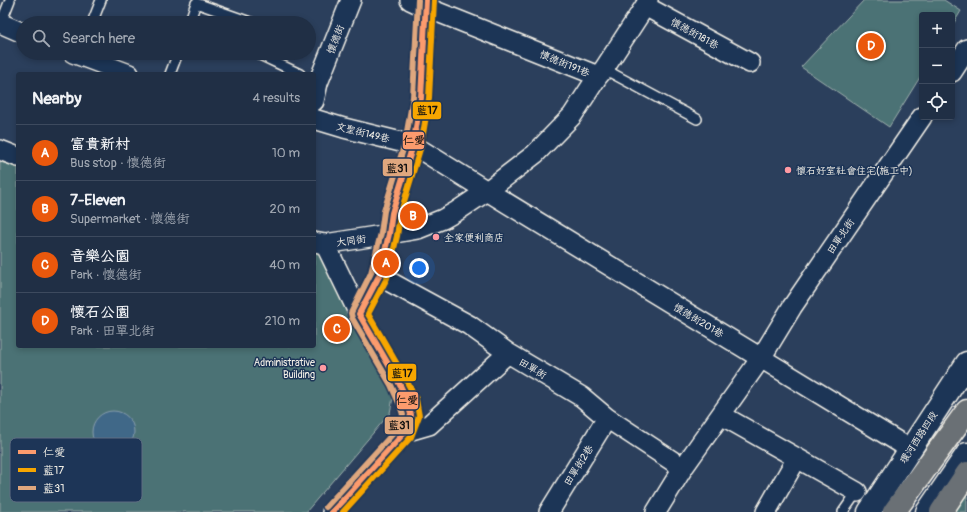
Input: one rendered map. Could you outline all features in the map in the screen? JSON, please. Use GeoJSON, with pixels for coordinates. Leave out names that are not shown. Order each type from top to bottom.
{"type":"FeatureCollection","features":[{"type":"Feature","properties":{"kind":"highway"},"geometry":{"type":"LineString","coordinates":[[894,512],[967,411]]}},
{"type":"Feature","properties":{"kind":"highway"},"geometry":{"type":"LineString","coordinates":[[911,512],[967,435]]}},
{"type":"Feature","properties":{"kind":"highway"},"geometry":{"type":"LineString","coordinates":[[941,512],[967,473]]}},
{"type":"Feature","properties":{"kind":"main road","name":"環河西路四段"},"geometry":{"type":"LineString","coordinates":[[868,512],[967,363]]}},
{"type":"Feature","properties":{"kind":"main road"},"geometry":{"type":"LineString","coordinates":[[927,512],[967,454]]}},
{"type":"Feature","properties":{"kind":"street","name":"懷德街"},"geometry":{"type":"LineString","coordinates":[[316,82],[351,0]]}},
{"type":"Feature","properties":{"kind":"street"},"geometry":{"type":"LineString","coordinates":[[360,314],[379,276],[392,213],[413,145],[421,98],[420,2]]}},
{"type":"Feature","properties":{"kind":"street","name":"懷德街191巷"},"geometry":{"type":"LineString","coordinates":[[420,2],[601,73]]}},
{"type":"Feature","properties":{"kind":"street","name":"大同街"},"geometry":{"type":"LineString","coordinates":[[320,243],[418,229],[443,219],[488,192],[535,154],[572,116],[647,3]]}},
{"type":"Feature","properties":{"kind":"street","name":"懷德街181巷"},"geometry":{"type":"LineString","coordinates":[[647,3],[750,63]]}},
{"type":"Feature","properties":{"kind":"street"},"geometry":{"type":"LineString","coordinates":[[0,23],[16,29]]}},
{"type":"Feature","properties":{"kind":"street"},"geometry":{"type":"LineString","coordinates":[[955,67],[967,49]]}},
{"type":"Feature","properties":{"kind":"street"},"geometry":{"type":"LineString","coordinates":[[93,60],[124,72]]}},
{"type":"Feature","properties":{"kind":"street","name":"文聖街149巷"},"geometry":{"type":"LineString","coordinates":[[316,120],[413,145],[488,192]]}},
{"type":"Feature","properties":{"kind":"street","name":"田單北街"},"geometry":{"type":"LineString","coordinates":[[761,358],[792,307],[920,120]]}},
{"type":"Feature","properties":{"kind":"street"},"geometry":{"type":"LineString","coordinates":[[0,150],[16,155]]}},
{"type":"Feature","properties":{"kind":"street","name":"懷德街201巷"},"geometry":{"type":"LineString","coordinates":[[488,192],[910,449]]}},
{"type":"Feature","properties":{"kind":"street"},"geometry":{"type":"LineString","coordinates":[[320,243],[398,381],[408,402],[411,415],[405,432],[332,512]]}},
{"type":"Feature","properties":{"kind":"street","name":"田單街"},"geometry":{"type":"LineString","coordinates":[[379,276],[469,325],[508,353],[582,397],[608,418],[683,468]]}},
{"type":"Feature","properties":{"kind":"street"},"geometry":{"type":"LineString","coordinates":[[405,432],[429,425],[508,353]]}},
{"type":"Feature","properties":{"kind":"street"},"geometry":{"type":"LineString","coordinates":[[656,512],[683,468],[761,358]]}},
{"type":"Feature","properties":{"kind":"street"},"geometry":{"type":"LineString","coordinates":[[721,415],[857,492]]}},
{"type":"Feature","properties":{"kind":"street","name":"田單街2巷"},"geometry":{"type":"LineString","coordinates":[[549,512],[608,418]]}},
{"type":"Feature","properties":{"kind":"street"},"geometry":{"type":"LineString","coordinates":[[766,512],[797,458]]}},
{"type":"Feature","properties":{"kind":"lane"},"geometry":{"type":"LineString","coordinates":[[0,23],[10,0]]}},
{"type":"Feature","properties":{"kind":"lane"},"geometry":{"type":"LineString","coordinates":[[95,16],[101,0]]}},
{"type":"Feature","properties":{"kind":"lane"},"geometry":{"type":"LineString","coordinates":[[192,16],[197,1],[235,16]]}},
{"type":"Feature","properties":{"kind":"lane"},"geometry":{"type":"LineString","coordinates":[[171,72],[175,60]]}},
{"type":"Feature","properties":{"kind":"lane"},"geometry":{"type":"LineString","coordinates":[[271,60],[296,72]]}},
{"type":"Feature","properties":{"kind":"lane","name":"懷德街191巷"},"geometry":{"type":"LineString","coordinates":[[601,73],[697,119]]}},
{"type":"Feature","properties":{"kind":"lane"},"geometry":{"type":"LineString","coordinates":[[843,512],[857,492]]}},
{"type":"Feature","properties":{"kind":"green space"},"geometry":{"type":"Polygon","coordinates":[[[864,0],[944,0],[961,11],[955,21],[955,12],[919,12],[919,79],[889,127],[801,67],[864,0]]]}},
{"type":"Feature","properties":{"kind":"green space"},"geometry":{"type":"Polygon","coordinates":[[[0,162],[16,166],[16,348],[316,348],[316,251],[321,251],[394,392],[390,413],[306,512],[0,512],[0,162]]]}},
{"type":"Feature","properties":{"kind":"green space"},"geometry":{"type":"Polygon","coordinates":[[[967,489],[967,512],[951,512],[967,489]]]}},
{"type":"Feature","properties":{"kind":"water"},"geometry":{"type":"Polygon","coordinates":[[[109,411],[117,411],[125,414],[131,420],[134,428],[134,438],[92,438],[92,436],[92,428],[95,420],[101,414],[109,411]]]}},
{"type":"Feature","properties":{"kind":"transit line","name":"藍31"},"geometry":{"type":"LineString","coordinates":[[326,507],[398,428],[403,415],[391,385],[352,318],[351,313],[371,273],[381,233],[384,211],[405,143],[413,97],[418,0]]}},
{"type":"Feature","properties":{"kind":"transit line","name":"仁愛"},"geometry":{"type":"LineString","coordinates":[[332,512],[405,432],[411,415],[408,402],[398,381],[359,314],[379,276],[389,234],[392,213],[413,145],[421,98],[426,0]]}},
{"type":"Feature","properties":{"kind":"transit line","name":"藍17"},"geometry":{"type":"LineString","coordinates":[[343,512],[411,437],[419,416],[416,399],[368,314],[387,278],[397,236],[400,215],[421,146],[429,98],[434,0]]}},
{"type":"Feature","properties":{"kind":"place","name":"懷石公園"},"geometry":{"type":"Point","coordinates":[871,46]}},
{"type":"Feature","properties":{"kind":"place","name":"懷石好室社會住宅(施工中)"},"geometry":{"type":"Point","coordinates":[788,170]}},
{"type":"Feature","properties":{"kind":"place","name":"7-Eleven"},"geometry":{"type":"Point","coordinates":[413,216]}},
{"type":"Feature","properties":{"kind":"place","name":"全家便利商店"},"geometry":{"type":"Point","coordinates":[436,237]}},
{"type":"Feature","properties":{"kind":"place","name":"富貴新村"},"geometry":{"type":"Point","coordinates":[386,263]}},
{"type":"Feature","properties":{"kind":"place","name":"音樂公園"},"geometry":{"type":"Point","coordinates":[337,329]}},
{"type":"Feature","properties":{"kind":"place","name":"Administrative Building"},"geometry":{"type":"Point","coordinates":[323,368]}}]}
